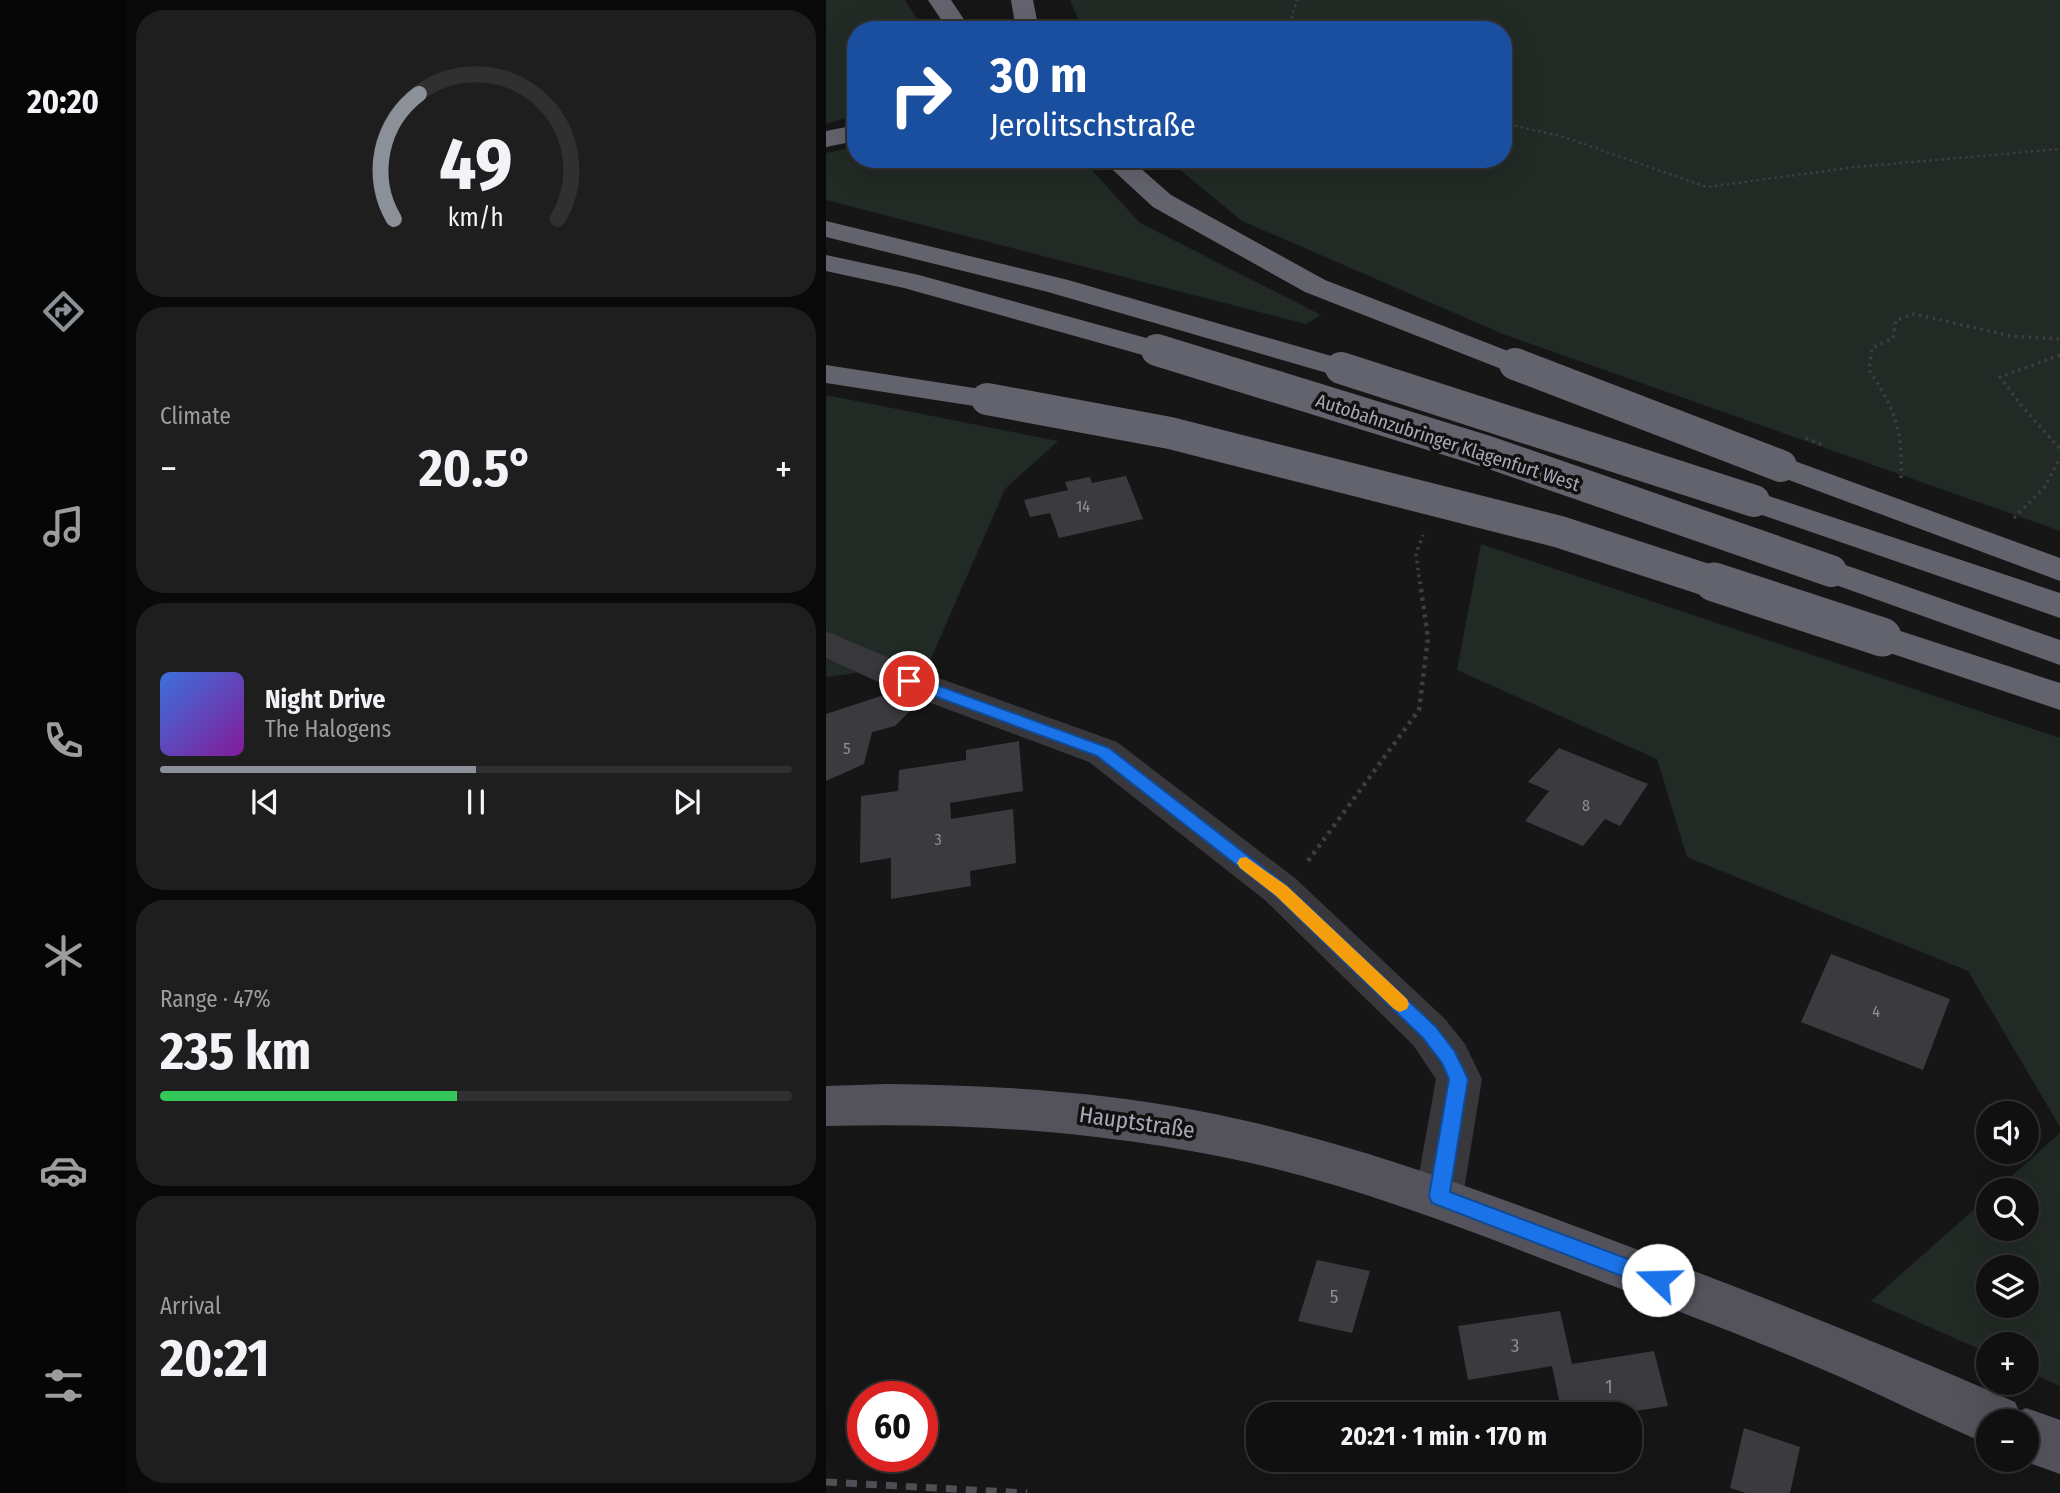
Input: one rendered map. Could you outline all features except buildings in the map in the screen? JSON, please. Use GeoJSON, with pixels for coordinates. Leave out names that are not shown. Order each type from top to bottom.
{"type":"FeatureCollection","features":[{"type":"Feature","properties":{"kind":"highway"},"geometry":{"type":"LineString","coordinates":[[939,0],[955,21]]}},
{"type":"Feature","properties":{"kind":"highway"},"geometry":{"type":"LineString","coordinates":[[1022,0],[1026,21]]}},
{"type":"Feature","properties":{"kind":"highway"},"geometry":{"type":"LineString","coordinates":[[826,139],[847,135]]}},
{"type":"Feature","properties":{"kind":"highway"},"geometry":{"type":"LineString","coordinates":[[1124,168],[1163,201],[1315,286],[1515,365],[2060,570]]}},
{"type":"Feature","properties":{"kind":"highway","name":"Autobahnzubringer Klagenfurt West"},"geometry":{"type":"LineString","coordinates":[[826,229],[1058,286],[1341,368],[1754,501],[2060,606]]}},
{"type":"Feature","properties":{"kind":"highway","name":"Autobahnzubringer Klagenfurt West"},"geometry":{"type":"LineString","coordinates":[[826,263],[909,281],[1157,350],[1488,452],[2060,653]]}},
{"type":"Feature","properties":{"kind":"highway"},"geometry":{"type":"LineString","coordinates":[[826,374],[987,399],[1170,433],[1560,531],[2060,697]]}},
{"type":"Feature","properties":{"kind":"main road","name":"Hauptstraße"},"geometry":{"type":"LineString","coordinates":[[828,1111],[963,1105],[1071,1112],[1224,1136],[1314,1158],[1439,1196],[1828,1346],[1976,1412]]}},
{"type":"Feature","properties":{"kind":"main road"},"geometry":{"type":"LineString","coordinates":[[2039,1440],[2060,1447]]}},
{"type":"Feature","properties":{"kind":"street"},"geometry":{"type":"LineString","coordinates":[[826,643],[909,681],[1103,752],[1281,891],[1429,1032],[1449,1058],[1459,1079],[1439,1196]]}},
{"type":"Feature","properties":{"kind":"path"},"geometry":{"type":"LineString","coordinates":[[1291,21],[1297,0]]}},
{"type":"Feature","properties":{"kind":"path"},"geometry":{"type":"LineString","coordinates":[[1512,125],[1564,137],[1707,187],[1854,167],[2060,149]]}},
{"type":"Feature","properties":{"kind":"path"},"geometry":{"type":"LineString","coordinates":[[1900,478],[1903,449],[1893,405],[1869,370],[1872,348],[1893,338],[1896,320],[1914,314],[2011,336],[2060,340]]}},
{"type":"Feature","properties":{"kind":"path"},"geometry":{"type":"LineString","coordinates":[[2060,355],[2000,377],[2008,391],[2060,449]]}},
{"type":"Feature","properties":{"kind":"path"},"geometry":{"type":"LineString","coordinates":[[2012,521],[2044,488],[2060,458]]}},
{"type":"Feature","properties":{"kind":"path"},"geometry":{"type":"LineString","coordinates":[[1281,891],[1320,849],[1419,710],[1428,638],[1416,554],[1426,526]]}},
{"type":"Feature","properties":{"kind":"shaded area"},"geometry":{"type":"Polygon","coordinates":[[[826,0],[905,0],[918,21],[847,21],[847,118],[826,124],[826,0]]]}},
{"type":"Feature","properties":{"kind":"shaded area"},"geometry":{"type":"Polygon","coordinates":[[[1070,0],[2060,0],[2060,531],[1503,334],[1242,221],[1178,168],[1512,168],[1512,21],[1079,21],[1070,0]]]}},
{"type":"Feature","properties":{"kind":"shaded area"},"geometry":{"type":"Polygon","coordinates":[[[847,148],[847,168],[1090,168],[1140,223],[1321,315],[1306,324],[826,200],[826,153],[847,148]]]}},
{"type":"Feature","properties":{"kind":"shaded area"},"geometry":{"type":"Polygon","coordinates":[[[826,395],[1058,441],[1005,489],[929,663],[826,677],[826,395]]]}},
{"type":"Feature","properties":{"kind":"shaded area"},"geometry":{"type":"Polygon","coordinates":[[[1481,544],[2060,738],[2060,1127],[1968,971],[1687,857],[1657,759],[1457,670],[1481,544]]]}},
{"type":"Feature","properties":{"kind":"shaded area"},"geometry":{"type":"Polygon","coordinates":[[[2060,1133],[2060,1386],[2039,1376],[2039,1332],[1976,1332],[1976,1348],[1871,1301],[1976,1208],[1976,1241],[2039,1241],[2039,1178],[2009,1178],[2025,1164],[2039,1164],[2039,1152],[2060,1133]]]}},
{"type":"Feature","properties":{"kind":"railway"},"geometry":{"type":"LineString","coordinates":[[826,1482],[1027,1493]]}},
{"type":"Feature","properties":{"kind":"slow traffic"},"geometry":{"type":"LineString","coordinates":[[1246,863],[1281,891],[1400,1004]]}},
{"type":"Feature","properties":{"kind":"route"},"geometry":{"type":"LineString","coordinates":[[909,681],[1103,752],[1281,891],[1429,1032],[1449,1058],[1459,1079],[1439,1196],[1658,1280]]}}]}
